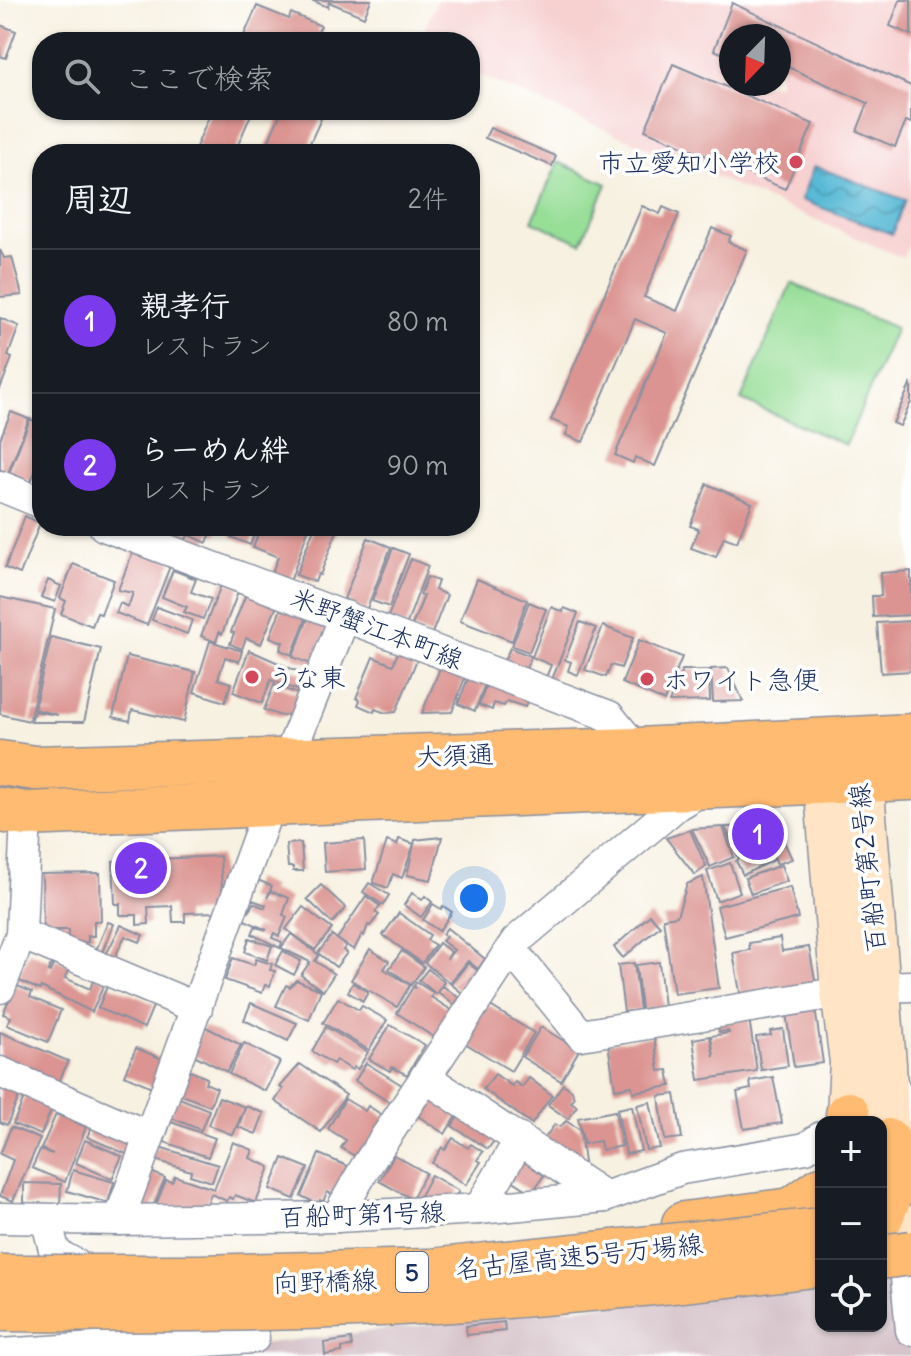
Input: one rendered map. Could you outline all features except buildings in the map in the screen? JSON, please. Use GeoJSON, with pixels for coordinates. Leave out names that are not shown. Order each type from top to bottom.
{"type":"FeatureCollection","features":[{"type":"Feature","properties":{"kind":"main road","name":"大須通"},"geometry":{"type":"LineString","coordinates":[[0,763],[35,768],[287,761],[637,750],[911,736]]}},
{"type":"Feature","properties":{"kind":"main road","name":"大須通"},"geometry":{"type":"LineString","coordinates":[[13,812],[911,778]]}},
{"type":"Feature","properties":{"kind":"main road"},"geometry":{"type":"LineString","coordinates":[[887,1204],[893,1187],[900,1130]]}},
{"type":"Feature","properties":{"kind":"main road"},"geometry":{"type":"LineString","coordinates":[[0,1253],[427,1248],[658,1227],[792,1210],[815,1193]]}},
{"type":"Feature","properties":{"kind":"main road"},"geometry":{"type":"LineString","coordinates":[[887,1220],[911,1219]]}},
{"type":"Feature","properties":{"kind":"main road","name":"名古屋高速5号万場線"},"geometry":{"type":"LineString","coordinates":[[0,1277],[200,1277],[430,1271],[815,1231]]}},
{"type":"Feature","properties":{"kind":"main road"},"geometry":{"type":"LineString","coordinates":[[887,1256],[911,1253]]}},
{"type":"Feature","properties":{"kind":"main road"},"geometry":{"type":"LineString","coordinates":[[16,1343],[435,1320],[663,1296],[815,1267]]}},
{"type":"Feature","properties":{"kind":"main road","name":"名古屋高速5号万場線"},"geometry":{"type":"LineString","coordinates":[[0,1309],[203,1310],[433,1301],[662,1283],[815,1267]]}},
{"type":"Feature","properties":{"kind":"street"},"geometry":{"type":"LineString","coordinates":[[0,486],[32,499]]}},
{"type":"Feature","properties":{"kind":"street","name":"米野蟹江本町線"},"geometry":{"type":"LineString","coordinates":[[131,536],[609,716],[637,750]]}},
{"type":"Feature","properties":{"kind":"street"},"geometry":{"type":"LineString","coordinates":[[287,761],[345,616]]}},
{"type":"Feature","properties":{"kind":"street","name":"百船町第2号線"},"geometry":{"type":"LineString","coordinates":[[837,738],[878,988],[868,1063],[840,1116]]}},
{"type":"Feature","properties":{"kind":"street"},"geometry":{"type":"LineString","coordinates":[[337,1217],[365,1168],[516,941],[677,805],[711,785]]}},
{"type":"Feature","properties":{"kind":"street"},"geometry":{"type":"LineString","coordinates":[[119,1220],[270,804]]}},
{"type":"Feature","properties":{"kind":"street"},"geometry":{"type":"LineString","coordinates":[[0,988],[11,951],[13,812]]}},
{"type":"Feature","properties":{"kind":"street"},"geometry":{"type":"LineString","coordinates":[[511,949],[581,1035],[878,988]]}},
{"type":"Feature","properties":{"kind":"street"},"geometry":{"type":"LineString","coordinates":[[11,951],[197,1008]]}},
{"type":"Feature","properties":{"kind":"street","name":"百船町第2号線"},"geometry":{"type":"LineString","coordinates":[[868,1063],[900,1130]]}},
{"type":"Feature","properties":{"kind":"street"},"geometry":{"type":"LineString","coordinates":[[0,1072],[148,1136]]}},
{"type":"Feature","properties":{"kind":"street"},"geometry":{"type":"LineString","coordinates":[[425,1077],[605,1197]]}},
{"type":"Feature","properties":{"kind":"street"},"geometry":{"type":"LineString","coordinates":[[479,1209],[520,1139]]}},
{"type":"Feature","properties":{"kind":"street","name":"百船町第1号線"},"geometry":{"type":"LineString","coordinates":[[0,1218],[337,1217],[479,1209],[605,1197],[682,1169],[806,1148],[815,1141]]}},
{"type":"Feature","properties":{"kind":"street"},"geometry":{"type":"LineString","coordinates":[[46,1219],[55,1253],[115,1284]]}},
{"type":"Feature","properties":{"kind":"street"},"geometry":{"type":"LineString","coordinates":[[887,1229],[911,1227]]}},
{"type":"Feature","properties":{"kind":"street"},"geometry":{"type":"LineString","coordinates":[[911,1227],[902,1238],[911,1330]]}},
{"type":"Feature","properties":{"kind":"street","name":"向野橋線"},"geometry":{"type":"LineString","coordinates":[[115,1284],[449,1278],[815,1238]]}},
{"type":"Feature","properties":{"kind":"street"},"geometry":{"type":"LineString","coordinates":[[0,1354],[115,1284]]}},
{"type":"Feature","properties":{"kind":"street"},"geometry":{"type":"LineString","coordinates":[[16,1343],[254,1338]]}},
{"type":"Feature","properties":{"kind":"shaded area","name":"市立愛知小学校"},"geometry":{"type":"Polygon","coordinates":[[[437,0],[911,0],[911,240],[903,258],[480,75],[480,32],[423,32],[437,0]]]}},
{"type":"Feature","properties":{"kind":"shaded area"},"geometry":{"type":"Polygon","coordinates":[[[911,1269],[911,1356],[154,1356],[815,1281],[815,1332],[887,1332],[887,1272],[911,1269]]]}},
{"type":"Feature","properties":{"kind":"green space"},"geometry":{"type":"Polygon","coordinates":[[[558,162],[607,184],[581,243],[532,221],[558,162]]]}},
{"type":"Feature","properties":{"kind":"green space"},"geometry":{"type":"Polygon","coordinates":[[[791,283],[896,328],[846,445],[741,400],[791,283]]]}},
{"type":"Feature","properties":{"kind":"water"},"geometry":{"type":"Polygon","coordinates":[[[814,166],[905,200],[892,234],[801,200],[814,166]]]}},
{"type":"Feature","properties":{"kind":"place","name":"市立愛知小学校"},"geometry":{"type":"Point","coordinates":[796,162]}},
{"type":"Feature","properties":{"kind":"place","name":"うな東"},"geometry":{"type":"Point","coordinates":[252,677]}},
{"type":"Feature","properties":{"kind":"place","name":"ホワイト急便"},"geometry":{"type":"Point","coordinates":[647,679]}},
{"type":"Feature","properties":{"kind":"place","name":"親孝行"},"geometry":{"type":"Point","coordinates":[758,834]}},
{"type":"Feature","properties":{"kind":"place","name":"らーめん絆"},"geometry":{"type":"Point","coordinates":[141,868]}}]}
